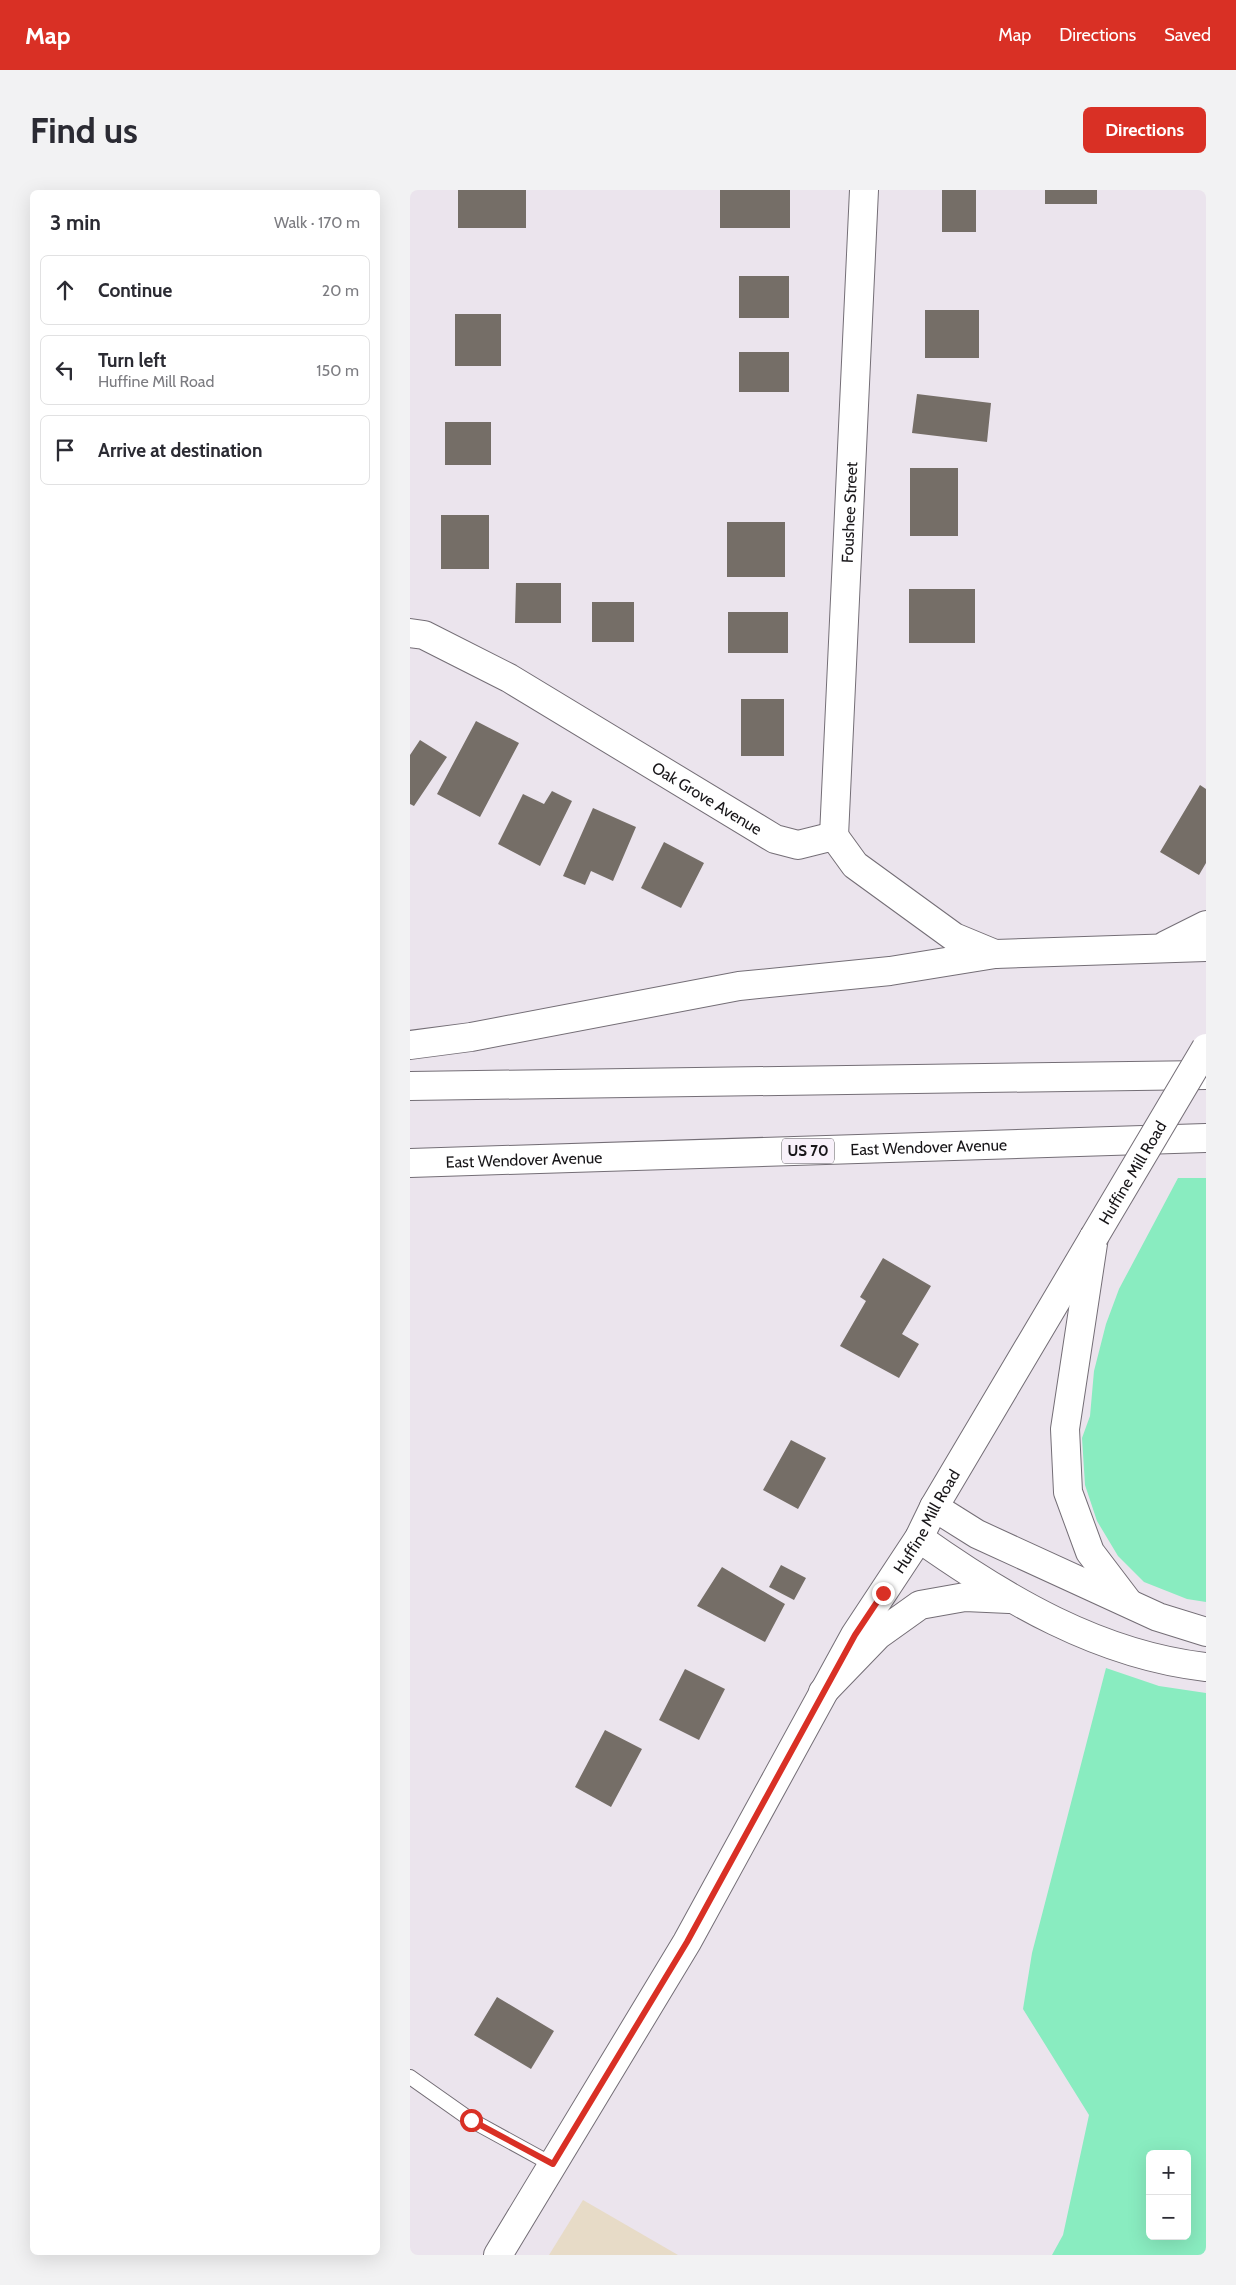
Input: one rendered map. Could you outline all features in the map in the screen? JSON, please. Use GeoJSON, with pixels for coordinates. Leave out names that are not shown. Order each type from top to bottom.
{"type":"FeatureCollection","features":[{"type":"Feature","properties":{"kind":"main road","name":"Foushee Street"},"geometry":{"type":"LineString","coordinates":[[834,836],[864,190]]}},
{"type":"Feature","properties":{"kind":"main road","name":"Oak Grove Avenue"},"geometry":{"type":"LineString","coordinates":[[410,633],[424,636],[509,678],[775,840],[798,846],[834,836]]}},
{"type":"Feature","properties":{"kind":"main road"},"geometry":{"type":"LineString","coordinates":[[834,836],[855,864],[954,937],[994,954]]}},
{"type":"Feature","properties":{"kind":"main road"},"geometry":{"type":"LineString","coordinates":[[1160,948],[1206,925]]}},
{"type":"Feature","properties":{"kind":"main road"},"geometry":{"type":"LineString","coordinates":[[410,1045],[471,1037],[739,986],[890,971],[994,954],[1206,947]]}},
{"type":"Feature","properties":{"kind":"main road","name":"Huffine Mill Road"},"geometry":{"type":"LineString","coordinates":[[498,2255],[687,1942],[855,1635],[919,1538],[934,1508],[1206,1048]]}},
{"type":"Feature","properties":{"kind":"main road"},"geometry":{"type":"LineString","coordinates":[[410,1086],[1206,1075]]}},
{"type":"Feature","properties":{"kind":"main road","name":"East Wendover Avenue"},"geometry":{"type":"LineString","coordinates":[[410,1163],[1206,1138]]}},
{"type":"Feature","properties":{"kind":"main road"},"geometry":{"type":"LineString","coordinates":[[1094,1237],[1065,1429],[1068,1492],[1090,1552],[1128,1602]]}},
{"type":"Feature","properties":{"kind":"main road"},"geometry":{"type":"LineString","coordinates":[[934,1508],[977,1534],[1158,1617],[1206,1632]]}},
{"type":"Feature","properties":{"kind":"main road"},"geometry":{"type":"LineString","coordinates":[[919,1538],[967,1573],[1056,1623],[1127,1651],[1206,1668]]}},
{"type":"Feature","properties":{"kind":"main road"},"geometry":{"type":"LineString","coordinates":[[823,1692],[878,1635],[920,1605],[965,1597],[1013,1599]]}},
{"type":"Feature","properties":{"kind":"lane"},"geometry":{"type":"LineString","coordinates":[[410,2077],[471,2120],[553,2164]]}},
{"type":"Feature","properties":{"kind":"shaded area"},"geometry":{"type":"Polygon","coordinates":[[[583,2200],[678,2255],[549,2255],[583,2200]]]}},
{"type":"Feature","properties":{"kind":"green space"},"geometry":{"type":"Polygon","coordinates":[[[1178,1178],[1206,1178],[1206,1602],[1187,1599],[1144,1582],[1118,1556],[1097,1521],[1085,1485],[1082,1438],[1090,1416],[1094,1371],[1106,1324],[1119,1289],[1178,1178]]]}},
{"type":"Feature","properties":{"kind":"green space"},"geometry":{"type":"Polygon","coordinates":[[[1106,1668],[1159,1686],[1206,1693],[1206,2255],[1052,2255],[1063,2235],[1089,2115],[1023,2009],[1032,1953],[1106,1668]]]}},
{"type":"Feature","properties":{"kind":"building"},"geometry":{"type":"Polygon","coordinates":[[[458,190],[526,190],[526,228],[458,228],[458,190]]]}},
{"type":"Feature","properties":{"kind":"building"},"geometry":{"type":"Polygon","coordinates":[[[720,190],[790,190],[790,228],[720,228],[720,190]]]}},
{"type":"Feature","properties":{"kind":"building"},"geometry":{"type":"Polygon","coordinates":[[[942,190],[976,190],[976,232],[942,232],[942,190]]]}},
{"type":"Feature","properties":{"kind":"building"},"geometry":{"type":"Polygon","coordinates":[[[1045,190],[1097,190],[1097,204],[1045,204],[1045,190]]]}},
{"type":"Feature","properties":{"kind":"building"},"geometry":{"type":"Polygon","coordinates":[[[739,276],[789,276],[789,318],[739,318],[739,276]]]}},
{"type":"Feature","properties":{"kind":"building"},"geometry":{"type":"Polygon","coordinates":[[[925,310],[979,310],[979,358],[925,358],[925,310]]]}},
{"type":"Feature","properties":{"kind":"building"},"geometry":{"type":"Polygon","coordinates":[[[455,314],[501,314],[501,366],[455,366],[455,314]]]}},
{"type":"Feature","properties":{"kind":"building"},"geometry":{"type":"Polygon","coordinates":[[[739,352],[789,352],[789,392],[739,392],[739,352]]]}},
{"type":"Feature","properties":{"kind":"building"},"geometry":{"type":"Polygon","coordinates":[[[917,394],[991,403],[987,442],[912,433],[917,394]]]}},
{"type":"Feature","properties":{"kind":"building"},"geometry":{"type":"Polygon","coordinates":[[[445,422],[491,422],[491,465],[445,465],[445,422]]]}},
{"type":"Feature","properties":{"kind":"building"},"geometry":{"type":"Polygon","coordinates":[[[910,468],[958,468],[958,536],[910,536],[910,468]]]}},
{"type":"Feature","properties":{"kind":"building"},"geometry":{"type":"Polygon","coordinates":[[[441,515],[489,515],[489,569],[441,569],[441,515]]]}},
{"type":"Feature","properties":{"kind":"building"},"geometry":{"type":"Polygon","coordinates":[[[727,522],[785,522],[785,577],[727,577],[727,522]]]}},
{"type":"Feature","properties":{"kind":"building"},"geometry":{"type":"Polygon","coordinates":[[[516,583],[561,583],[561,623],[515,623],[516,583]]]}},
{"type":"Feature","properties":{"kind":"building"},"geometry":{"type":"Polygon","coordinates":[[[909,589],[975,589],[975,643],[909,643],[909,589]]]}},
{"type":"Feature","properties":{"kind":"building"},"geometry":{"type":"Polygon","coordinates":[[[592,602],[634,602],[634,642],[592,642],[592,602]]]}},
{"type":"Feature","properties":{"kind":"building"},"geometry":{"type":"Polygon","coordinates":[[[728,612],[788,612],[788,653],[728,653],[728,612]]]}},
{"type":"Feature","properties":{"kind":"building"},"geometry":{"type":"Polygon","coordinates":[[[741,699],[784,699],[784,756],[741,756],[741,699]]]}},
{"type":"Feature","properties":{"kind":"building"},"geometry":{"type":"Polygon","coordinates":[[[476,721],[519,743],[480,817],[437,794],[476,721]]]}},
{"type":"Feature","properties":{"kind":"building"},"geometry":{"type":"Polygon","coordinates":[[[420,740],[447,757],[414,806],[410,804],[410,755],[420,740]]]}},
{"type":"Feature","properties":{"kind":"building"},"geometry":{"type":"Polygon","coordinates":[[[1200,785],[1206,789],[1206,863],[1199,875],[1160,852],[1200,785]]]}},
{"type":"Feature","properties":{"kind":"building"},"geometry":{"type":"Polygon","coordinates":[[[552,791],[572,801],[540,866],[498,844],[523,794],[544,804],[552,791]]]}},
{"type":"Feature","properties":{"kind":"building"},"geometry":{"type":"Polygon","coordinates":[[[593,808],[636,827],[613,881],[591,871],[585,885],[563,876],[593,808]]]}},
{"type":"Feature","properties":{"kind":"building"},"geometry":{"type":"Polygon","coordinates":[[[664,842],[704,863],[681,908],[641,888],[664,842]]]}},
{"type":"Feature","properties":{"kind":"building"},"geometry":{"type":"Polygon","coordinates":[[[883,1258],[931,1286],[902,1334],[919,1344],[899,1378],[840,1346],[866,1301],[860,1297],[883,1258]]]}},
{"type":"Feature","properties":{"kind":"building"},"geometry":{"type":"Polygon","coordinates":[[[791,1440],[826,1458],[798,1509],[763,1490],[791,1440]]]}},
{"type":"Feature","properties":{"kind":"building"},"geometry":{"type":"Polygon","coordinates":[[[781,1565],[806,1578],[794,1600],[769,1587],[781,1565]]]}},
{"type":"Feature","properties":{"kind":"building"},"geometry":{"type":"Polygon","coordinates":[[[722,1567],[785,1604],[765,1642],[697,1606],[722,1567]]]}},
{"type":"Feature","properties":{"kind":"building"},"geometry":{"type":"Polygon","coordinates":[[[685,1669],[725,1689],[699,1740],[659,1720],[685,1669]]]}},
{"type":"Feature","properties":{"kind":"building"},"geometry":{"type":"Polygon","coordinates":[[[605,1730],[642,1749],[611,1807],[575,1787],[605,1730]]]}},
{"type":"Feature","properties":{"kind":"building"},"geometry":{"type":"Polygon","coordinates":[[[497,1997],[554,2031],[531,2069],[474,2035],[497,1997]]]}},
{"type":"Feature","properties":{"kind":"route"},"geometry":{"type":"LineString","coordinates":[[471,2120],[553,2164],[687,1942],[855,1635],[883,1593]]}}]}
